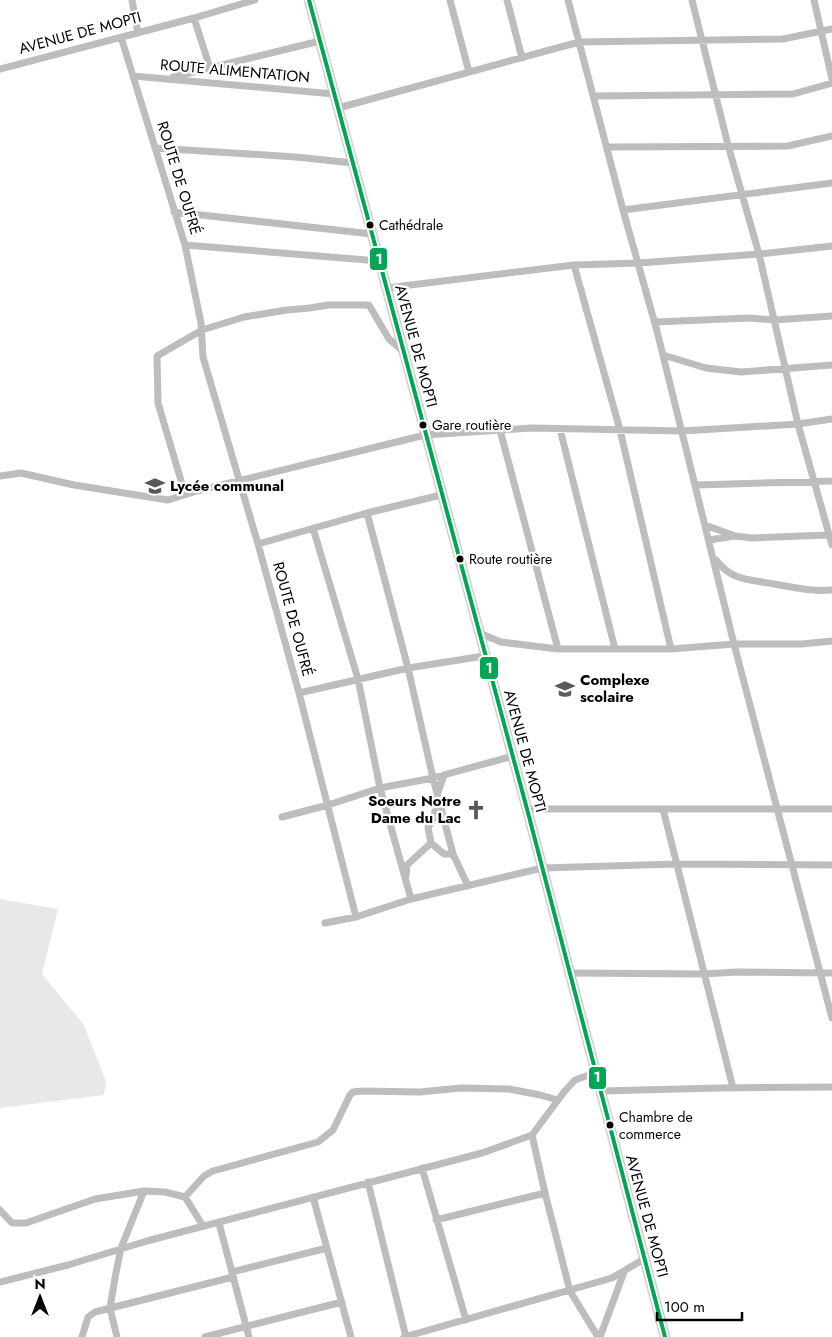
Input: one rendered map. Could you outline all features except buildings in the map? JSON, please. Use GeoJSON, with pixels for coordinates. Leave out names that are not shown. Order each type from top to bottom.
{"type":"FeatureCollection","features":[{"type":"Feature","properties":{"kind":"main road","name":"AVENUE DE MOPTI"},"geometry":{"type":"LineString","coordinates":[[309,0],[484,656],[527,809],[665,1337]]}},
{"type":"Feature","properties":{"kind":"street"},"geometry":{"type":"LineString","coordinates":[[132,0],[138,32]]}},
{"type":"Feature","properties":{"kind":"street","name":"AVENUE DE MOPTI"},"geometry":{"type":"LineString","coordinates":[[0,69],[255,0]]}},
{"type":"Feature","properties":{"kind":"street"},"geometry":{"type":"LineString","coordinates":[[450,0],[469,72]]}},
{"type":"Feature","properties":{"kind":"street"},"geometry":{"type":"LineString","coordinates":[[507,0],[522,58]]}},
{"type":"Feature","properties":{"kind":"street"},"geometry":{"type":"LineString","coordinates":[[568,0],[623,210],[655,322],[734,644],[832,1018]]}},
{"type":"Feature","properties":{"kind":"street"},"geometry":{"type":"LineString","coordinates":[[692,0],[728,145],[758,254],[798,424],[832,545]]}},
{"type":"Feature","properties":{"kind":"street"},"geometry":{"type":"LineString","coordinates":[[594,96],[793,94],[832,81],[814,0]]}},
{"type":"Feature","properties":{"kind":"street"},"geometry":{"type":"LineString","coordinates":[[194,18],[210,68]]}},
{"type":"Feature","properties":{"kind":"street"},"geometry":{"type":"LineString","coordinates":[[338,108],[579,42],[783,39],[832,28]]}},
{"type":"Feature","properties":{"kind":"street","name":"ROUTE DE OUFRÉ"},"geometry":{"type":"LineString","coordinates":[[121,37],[174,212],[186,245],[202,330],[203,357],[258,544],[299,694],[356,917]]}},
{"type":"Feature","properties":{"kind":"street"},"geometry":{"type":"LineString","coordinates":[[166,79],[320,41]]}},
{"type":"Feature","properties":{"kind":"street","name":"ROUTE ALIMENTATION"},"geometry":{"type":"LineString","coordinates":[[133,76],[334,94]]}},
{"type":"Feature","properties":{"kind":"street"},"geometry":{"type":"LineString","coordinates":[[607,147],[788,146],[832,136]]}},
{"type":"Feature","properties":{"kind":"street"},"geometry":{"type":"LineString","coordinates":[[155,148],[296,157],[353,163]]}},
{"type":"Feature","properties":{"kind":"street"},"geometry":{"type":"LineString","coordinates":[[623,210],[832,182]]}},
{"type":"Feature","properties":{"kind":"street"},"geometry":{"type":"LineString","coordinates":[[174,212],[372,234]]}},
{"type":"Feature","properties":{"kind":"street"},"geometry":{"type":"LineString","coordinates":[[186,245],[379,262]]}},
{"type":"Feature","properties":{"kind":"street"},"geometry":{"type":"LineString","coordinates":[[386,288],[574,265],[639,263],[832,246]]}},
{"type":"Feature","properties":{"kind":"street"},"geometry":{"type":"LineString","coordinates":[[574,265],[620,430],[671,649]]}},
{"type":"Feature","properties":{"kind":"street"},"geometry":{"type":"LineString","coordinates":[[185,494],[158,403],[157,356],[202,330],[244,317],[328,305],[369,305],[389,339],[403,351]]}},
{"type":"Feature","properties":{"kind":"street"},"geometry":{"type":"LineString","coordinates":[[655,322],[749,318],[774,320],[832,316]]}},
{"type":"Feature","properties":{"kind":"street"},"geometry":{"type":"LineString","coordinates":[[663,355],[706,368],[741,372],[832,366]]}},
{"type":"Feature","properties":{"kind":"street"},"geometry":{"type":"LineString","coordinates":[[0,476],[20,473],[74,485],[168,500],[239,480],[425,435],[500,430],[560,429],[682,431],[798,424],[832,420]]}},
{"type":"Feature","properties":{"kind":"street"},"geometry":{"type":"LineString","coordinates":[[560,429],[615,649]]}},
{"type":"Feature","properties":{"kind":"street"},"geometry":{"type":"LineString","coordinates":[[500,430],[558,649]]}},
{"type":"Feature","properties":{"kind":"street"},"geometry":{"type":"LineString","coordinates":[[696,485],[832,481]]}},
{"type":"Feature","properties":{"kind":"street"},"geometry":{"type":"LineString","coordinates":[[258,544],[367,512],[441,495]]}},
{"type":"Feature","properties":{"kind":"street"},"geometry":{"type":"LineString","coordinates":[[367,512],[408,668],[437,795],[453,854],[468,886]]}},
{"type":"Feature","properties":{"kind":"street"},"geometry":{"type":"LineString","coordinates":[[705,525],[735,536],[752,538],[829,535]]}},
{"type":"Feature","properties":{"kind":"street"},"geometry":{"type":"LineString","coordinates":[[313,528],[358,679],[380,788],[411,900]]}},
{"type":"Feature","properties":{"kind":"street"},"geometry":{"type":"LineString","coordinates":[[709,540],[735,536]]}},
{"type":"Feature","properties":{"kind":"street"},"geometry":{"type":"LineString","coordinates":[[713,556],[723,569],[742,579],[774,583],[794,589],[832,590]]}},
{"type":"Feature","properties":{"kind":"street"},"geometry":{"type":"LineString","coordinates":[[479,633],[501,642],[558,649],[671,649],[734,644],[802,644],[832,641]]}},
{"type":"Feature","properties":{"kind":"street"},"geometry":{"type":"LineString","coordinates":[[299,694],[408,668],[484,656]]}},
{"type":"Feature","properties":{"kind":"street"},"geometry":{"type":"LineString","coordinates":[[282,817],[328,805],[380,788],[433,778],[512,756]]}},
{"type":"Feature","properties":{"kind":"street"},"geometry":{"type":"LineString","coordinates":[[444,775],[437,795],[434,816],[428,828],[431,843],[444,854],[453,854]]}},
{"type":"Feature","properties":{"kind":"street"},"geometry":{"type":"LineString","coordinates":[[527,809],[832,809]]}},
{"type":"Feature","properties":{"kind":"street"},"geometry":{"type":"LineString","coordinates":[[663,809],[733,1088]]}},
{"type":"Feature","properties":{"kind":"street"},"geometry":{"type":"LineString","coordinates":[[405,879],[407,865],[431,843]]}},
{"type":"Feature","properties":{"kind":"street"},"geometry":{"type":"LineString","coordinates":[[325,923],[356,917],[411,900],[542,868],[677,864],[832,865]]}},
{"type":"Feature","properties":{"kind":"street"},"geometry":{"type":"LineString","coordinates":[[569,973],[832,973]]}},
{"type":"Feature","properties":{"kind":"street"},"geometry":{"type":"LineString","coordinates":[[0,1282],[68,1265],[121,1248],[203,1226],[482,1153],[532,1135],[575,1080],[596,1072]]}},
{"type":"Feature","properties":{"kind":"street"},"geometry":{"type":"LineString","coordinates":[[601,1091],[832,1087]]}},
{"type":"Feature","properties":{"kind":"street"},"geometry":{"type":"LineString","coordinates":[[185,1197],[204,1176],[213,1171],[318,1142],[333,1130],[350,1095],[354,1092],[420,1092],[461,1088],[509,1089],[558,1100]]}},
{"type":"Feature","properties":{"kind":"street"},"geometry":{"type":"LineString","coordinates":[[532,1135],[570,1291],[599,1337]]}},
{"type":"Feature","properties":{"kind":"street"},"geometry":{"type":"LineString","coordinates":[[422,1168],[466,1320]]}},
{"type":"Feature","properties":{"kind":"street"},"geometry":{"type":"LineString","coordinates":[[368,1182],[405,1337],[612,1278],[644,1259]]}},
{"type":"Feature","properties":{"kind":"street"},"geometry":{"type":"LineString","coordinates":[[117,1337],[110,1308],[121,1248],[144,1191]]}},
{"type":"Feature","properties":{"kind":"street"},"geometry":{"type":"LineString","coordinates":[[0,1210],[12,1222],[26,1222],[95,1199],[144,1191],[165,1192],[185,1197],[203,1226]]}},
{"type":"Feature","properties":{"kind":"street"},"geometry":{"type":"LineString","coordinates":[[436,1220],[545,1193]]}},
{"type":"Feature","properties":{"kind":"street"},"geometry":{"type":"LineString","coordinates":[[313,1198],[351,1337]]}},
{"type":"Feature","properties":{"kind":"street"},"geometry":{"type":"LineString","coordinates":[[219,1223],[249,1337]]}},
{"type":"Feature","properties":{"kind":"street"},"geometry":{"type":"LineString","coordinates":[[82,1337],[88,1317],[95,1312],[327,1248]]}},
{"type":"Feature","properties":{"kind":"street"},"geometry":{"type":"LineString","coordinates":[[599,1337],[624,1271]]}},
{"type":"Feature","properties":{"kind":"street"},"geometry":{"type":"LineString","coordinates":[[205,1337],[342,1302]]}},
{"type":"Feature","properties":{"kind":"shaded area"},"geometry":{"type":"Polygon","coordinates":[[[0,899],[58,909],[42,974],[84,1025],[106,1082],[104,1095],[0,1108],[0,899]]]}},
{"type":"Feature","properties":{"kind":"transit line","name":"1"},"geometry":{"type":"LineString","coordinates":[[309,0],[527,809],[665,1337]]}},
{"type":"Feature","properties":{"kind":"place","name":"Cathédrale"},"geometry":{"type":"Point","coordinates":[370,225]}},
{"type":"Feature","properties":{"kind":"place","name":"Gare routière"},"geometry":{"type":"Point","coordinates":[423,425]}},
{"type":"Feature","properties":{"kind":"place","name":"Lycée communal"},"geometry":{"type":"Point","coordinates":[155,486]}},
{"type":"Feature","properties":{"kind":"place","name":"Route routière"},"geometry":{"type":"Point","coordinates":[460,559]}},
{"type":"Feature","properties":{"kind":"place","name":"Complexe scolaire"},"geometry":{"type":"Point","coordinates":[565,689]}},
{"type":"Feature","properties":{"kind":"place","name":"Soeurs Notre Dame du Lac"},"geometry":{"type":"Point","coordinates":[476,810]}},
{"type":"Feature","properties":{"kind":"place","name":"Chambre de commerce"},"geometry":{"type":"Point","coordinates":[610,1125]}}]}
